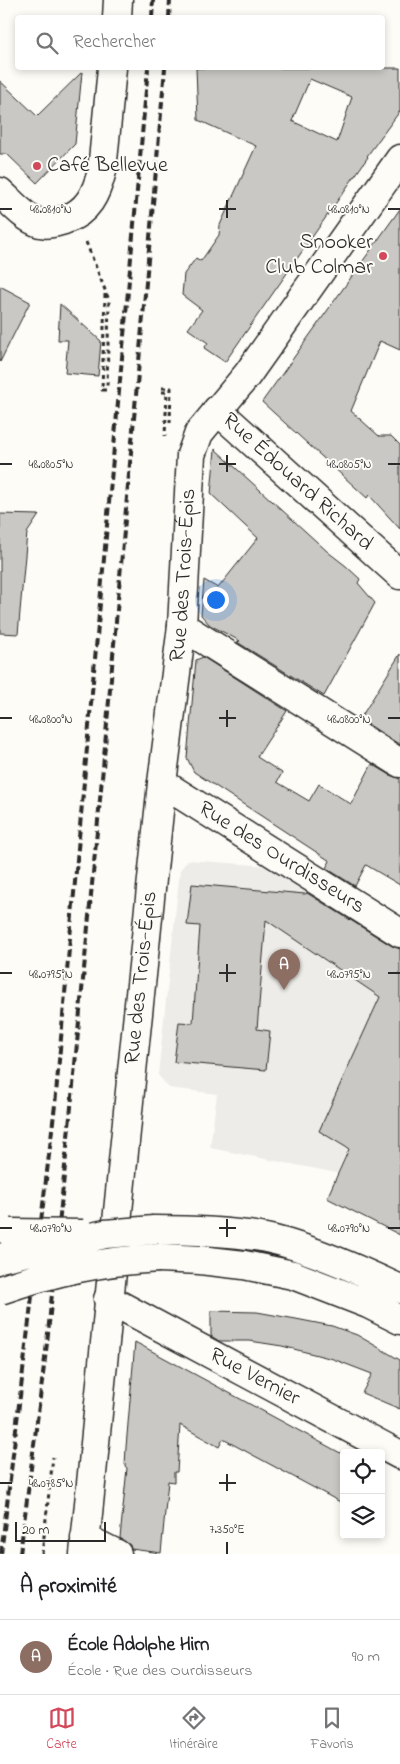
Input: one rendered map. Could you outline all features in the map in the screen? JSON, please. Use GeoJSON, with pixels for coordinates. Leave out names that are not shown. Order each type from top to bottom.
{"type":"FeatureCollection","features":[{"type":"Feature","properties":{"kind":"street"},"geometry":{"type":"LineString","coordinates":[[117,15],[118,0]]}},
{"type":"Feature","properties":{"kind":"street"},"geometry":{"type":"LineString","coordinates":[[0,192],[25,215],[40,223],[54,223],[76,216],[89,203],[98,186],[102,171],[112,70]]}},
{"type":"Feature","properties":{"kind":"street","name":"Rue des Trois-Épis"},"geometry":{"type":"LineString","coordinates":[[85,1546],[108,1299],[162,783],[182,626],[190,455],[199,432],[247,375],[400,159]]}},
{"type":"Feature","properties":{"kind":"street","name":"Rue Édouard Richard"},"geometry":{"type":"LineString","coordinates":[[217,410],[400,575]]}},
{"type":"Feature","properties":{"kind":"street"},"geometry":{"type":"LineString","coordinates":[[182,626],[400,763]]}},
{"type":"Feature","properties":{"kind":"street","name":"Rue des Ourdisseurs"},"geometry":{"type":"LineString","coordinates":[[162,783],[400,933]]}},
{"type":"Feature","properties":{"kind":"street"},"geometry":{"type":"LineString","coordinates":[[11,1233],[105,1234],[154,1230],[203,1230],[262,1237],[306,1249],[400,1289]]}},
{"type":"Feature","properties":{"kind":"street"},"geometry":{"type":"LineString","coordinates":[[0,1258],[105,1234]]}},
{"type":"Feature","properties":{"kind":"street"},"geometry":{"type":"LineString","coordinates":[[0,1290],[39,1277],[107,1262],[159,1258],[200,1260],[244,1265],[293,1275],[368,1304],[400,1320]]}},
{"type":"Feature","properties":{"kind":"street","name":"Rue Vernier"},"geometry":{"type":"LineString","coordinates":[[108,1299],[400,1455]]}},
{"type":"Feature","properties":{"kind":"street"},"geometry":{"type":"LineString","coordinates":[[85,1546],[117,1554]]}},
{"type":"Feature","properties":{"kind":"path"},"geometry":{"type":"LineString","coordinates":[[76,216],[105,293],[102,390],[109,388]]}},
{"type":"Feature","properties":{"kind":"path"},"geometry":{"type":"LineString","coordinates":[[167,392],[162,390],[171,388]]}},
{"type":"Feature","properties":{"kind":"path"},"geometry":{"type":"LineString","coordinates":[[42,1554],[53,1457]]}},
{"type":"Feature","properties":{"kind":"shaded area"},"geometry":{"type":"Polygon","coordinates":[[[188,860],[268,866],[400,949],[400,1031],[337,1173],[210,1148],[217,1094],[169,1088],[158,1075],[180,870],[188,860]]]}},
{"type":"Feature","properties":{"kind":"building"},"geometry":{"type":"Polygon","coordinates":[[[385,68],[400,68],[400,111],[225,362],[204,348],[208,343],[188,329],[202,310],[182,295],[184,274],[196,258],[201,261],[219,235],[220,225],[256,146],[198,120],[196,70],[385,70],[385,68]],[[310,79],[292,121],[337,142],[352,97],[310,79]]]}},
{"type":"Feature","properties":{"kind":"building"},"geometry":{"type":"Polygon","coordinates":[[[82,72],[75,144],[37,183],[7,154],[0,154],[0,81],[37,116],[82,72]]]}},
{"type":"Feature","properties":{"kind":"building"},"geometry":{"type":"Polygon","coordinates":[[[400,209],[400,350],[380,341],[351,411],[379,436],[391,436],[400,445],[400,529],[369,495],[367,498],[262,402],[400,209]]]}},
{"type":"Feature","properties":{"kind":"building"},"geometry":{"type":"Polygon","coordinates":[[[0,286],[30,302],[0,362],[0,286]]]}},
{"type":"Feature","properties":{"kind":"building"},"geometry":{"type":"Polygon","coordinates":[[[60,304],[101,341],[98,376],[65,373],[68,340],[58,340],[60,304]]]}},
{"type":"Feature","properties":{"kind":"building"},"geometry":{"type":"Polygon","coordinates":[[[215,449],[360,579],[358,583],[375,603],[324,696],[237,642],[240,641],[210,625],[201,615],[204,580],[218,588],[258,538],[211,494],[215,449]]]}},
{"type":"Feature","properties":{"kind":"building"},"geometry":{"type":"Polygon","coordinates":[[[0,514],[39,515],[27,533],[18,634],[0,633],[0,514]]]}},
{"type":"Feature","properties":{"kind":"building"},"geometry":{"type":"Polygon","coordinates":[[[400,654],[400,745],[360,719],[400,654]]]}},
{"type":"Feature","properties":{"kind":"building"},"geometry":{"type":"Polygon","coordinates":[[[203,657],[287,711],[257,757],[282,773],[277,782],[309,801],[319,784],[351,804],[372,764],[400,779],[400,885],[366,865],[355,886],[326,868],[330,861],[194,772],[187,758],[196,660],[203,657]]]}},
{"type":"Feature","properties":{"kind":"building"},"geometry":{"type":"Polygon","coordinates":[[[192,884],[307,893],[392,946],[400,949],[400,1235],[327,1198],[349,1149],[319,1131],[380,997],[266,920],[257,1029],[270,1031],[266,1070],[174,1062],[179,1022],[193,1023],[200,926],[187,925],[192,884]]]}},
{"type":"Feature","properties":{"kind":"building"},"geometry":{"type":"Polygon","coordinates":[[[211,1311],[257,1312],[332,1326],[357,1335],[400,1360],[400,1409],[362,1393],[372,1374],[333,1359],[282,1346],[250,1341],[219,1341],[211,1336],[211,1311]]]}},
{"type":"Feature","properties":{"kind":"building"},"geometry":{"type":"Polygon","coordinates":[[[135,1342],[340,1453],[340,1502],[223,1439],[219,1447],[180,1425],[177,1472],[174,1472],[174,1482],[168,1481],[161,1553],[131,1549],[130,1545],[120,1538],[127,1468],[125,1466],[135,1342]]]}},
{"type":"Feature","properties":{"kind":"railway"},"geometry":{"type":"LineString","coordinates":[[152,15],[153,0]]}},
{"type":"Feature","properties":{"kind":"railway"},"geometry":{"type":"LineString","coordinates":[[169,15],[170,0]]}},
{"type":"Feature","properties":{"kind":"railway"},"geometry":{"type":"LineString","coordinates":[[1,1554],[55,1105],[148,70]]}},
{"type":"Feature","properties":{"kind":"railway"},"geometry":{"type":"LineString","coordinates":[[20,1554],[47,1343],[71,1107],[165,70]]}},
{"type":"Feature","properties":{"kind":"place","name":"Café Bellevue"},"geometry":{"type":"Point","coordinates":[37,166]}},
{"type":"Feature","properties":{"kind":"place","name":"Snooker Club Colmar"},"geometry":{"type":"Point","coordinates":[383,256]}},
{"type":"Feature","properties":{"kind":"place","name":"École Adolphe Hirn"},"geometry":{"type":"Point","coordinates":[284,990]}}]}
